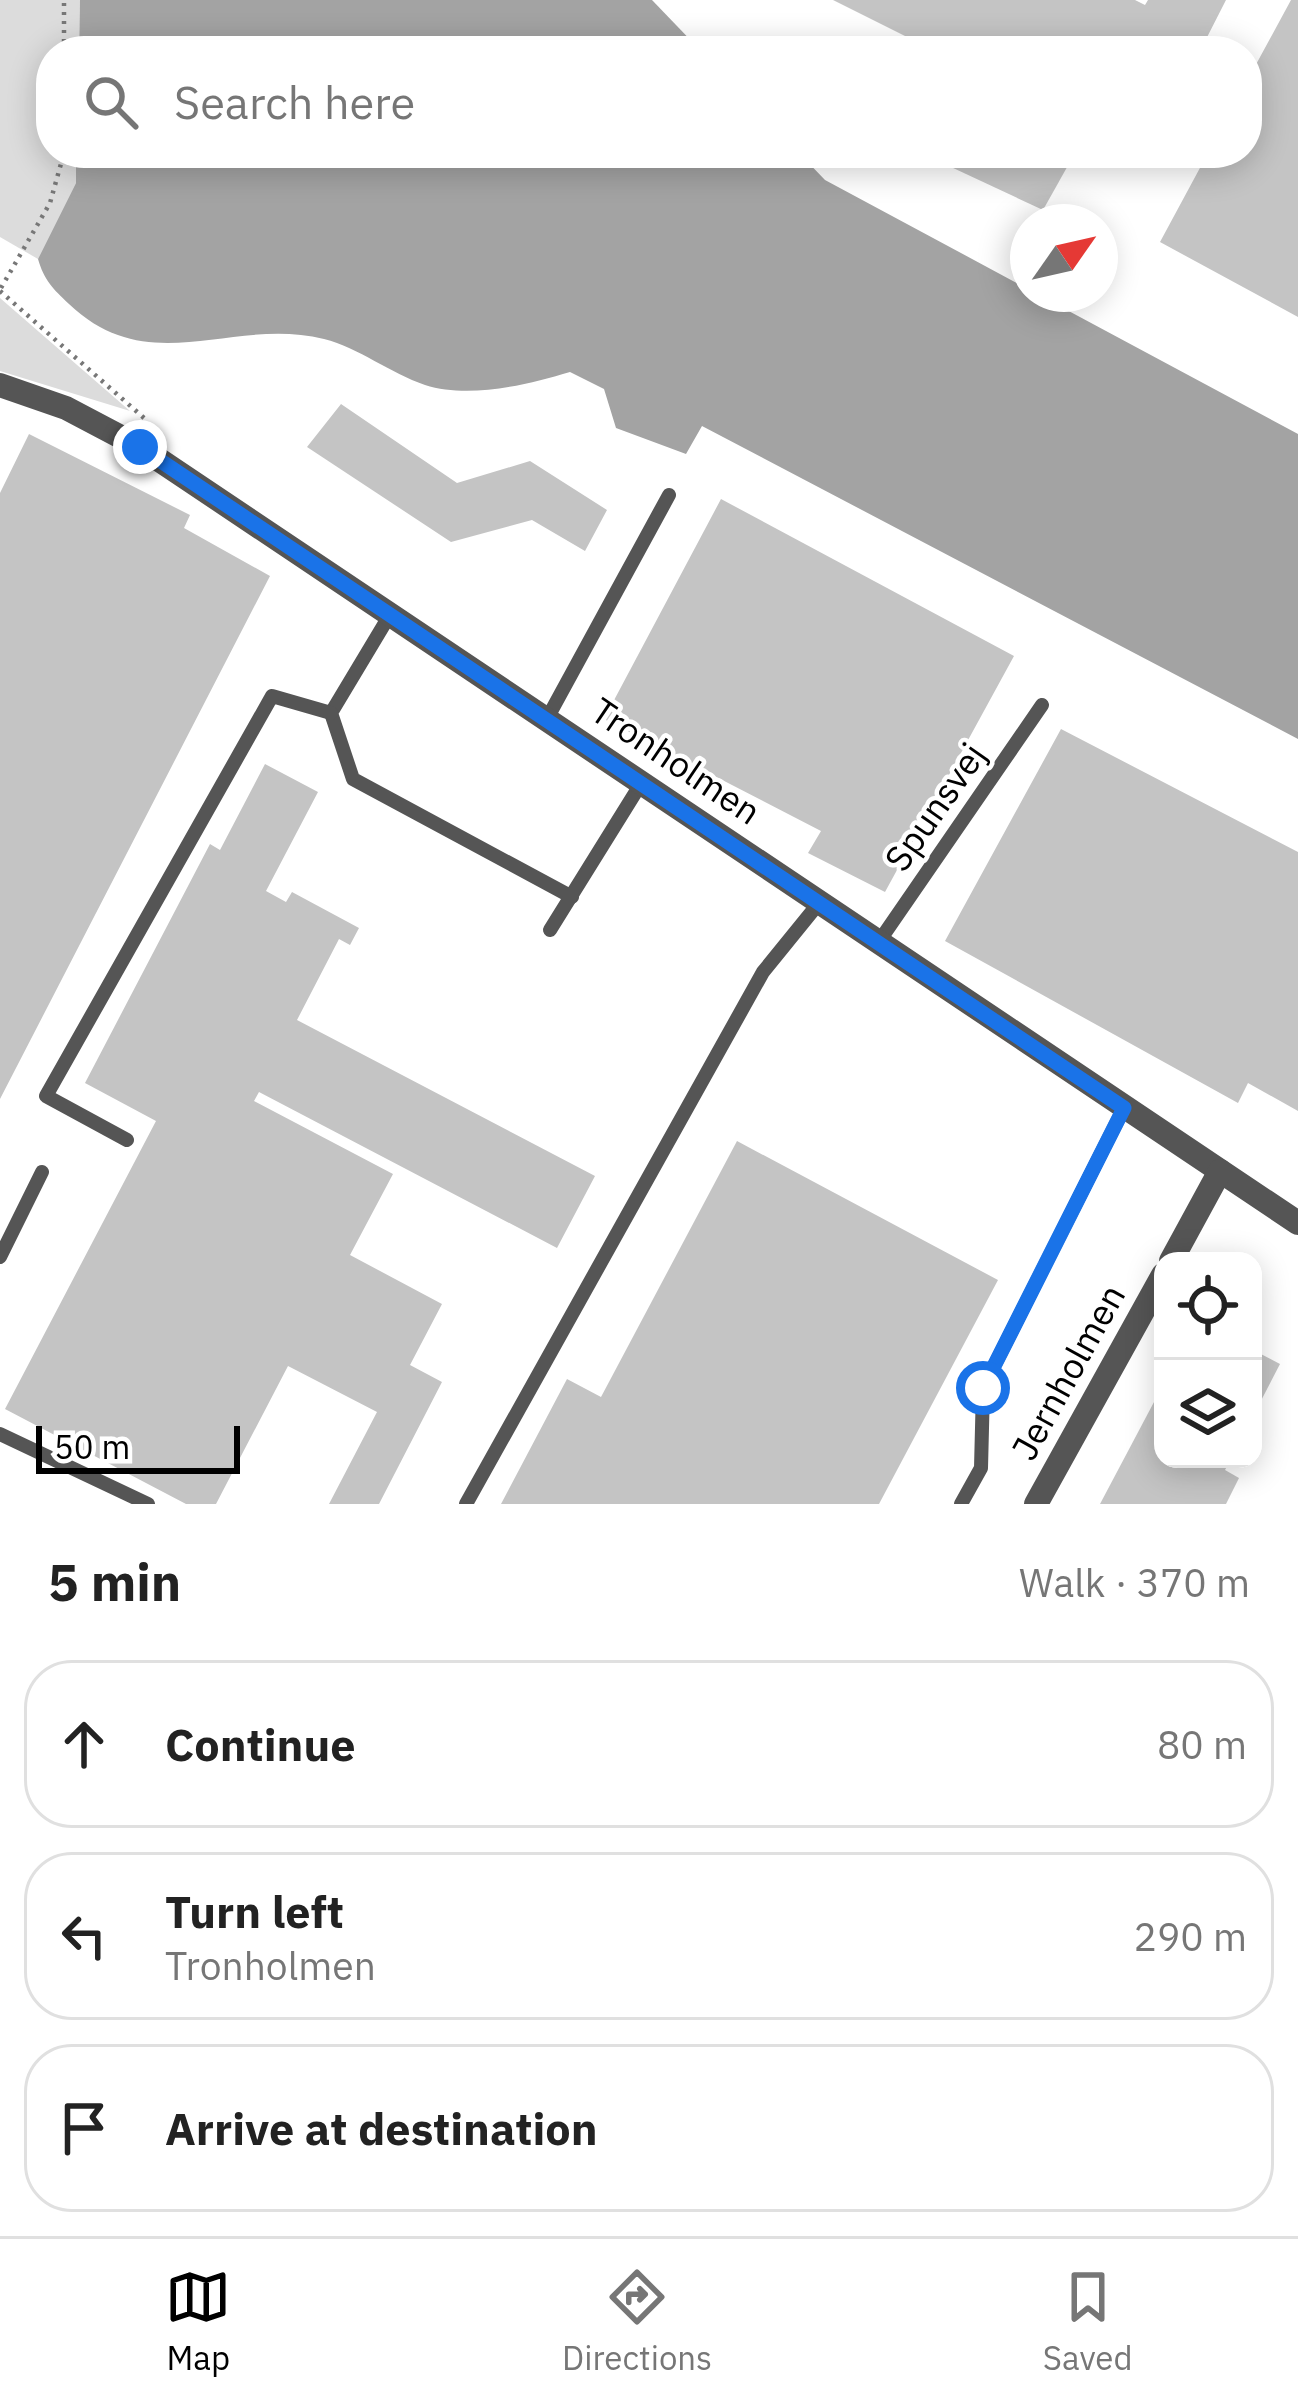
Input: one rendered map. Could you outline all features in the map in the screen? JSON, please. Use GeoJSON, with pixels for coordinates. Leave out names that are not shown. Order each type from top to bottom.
{"type":"FeatureCollection","features":[{"type":"Feature","properties":{"kind":"street","name":"Tronholmen"},"geometry":{"type":"LineString","coordinates":[[1,389],[66,408],[140,447],[1298,1223]]}},
{"type":"Feature","properties":{"kind":"street","name":"Jernholmen"},"geometry":{"type":"LineString","coordinates":[[1176,1252],[1220,1171]]}},
{"type":"Feature","properties":{"kind":"street","name":"Jernholmen"},"geometry":{"type":"LineString","coordinates":[[1036,1504],[1154,1291]]}},
{"type":"Feature","properties":{"kind":"lane"},"geometry":{"type":"LineString","coordinates":[[548,717],[669,495]]}},
{"type":"Feature","properties":{"kind":"lane"},"geometry":{"type":"LineString","coordinates":[[391,613],[331,713],[353,779],[572,898]]}},
{"type":"Feature","properties":{"kind":"lane"},"geometry":{"type":"LineString","coordinates":[[127,1140],[46,1096],[272,696],[331,713]]}},
{"type":"Feature","properties":{"kind":"lane","name":"Spunsvej"},"geometry":{"type":"LineString","coordinates":[[878,943],[1042,705]]}},
{"type":"Feature","properties":{"kind":"lane"},"geometry":{"type":"LineString","coordinates":[[550,930],[642,782]]}},
{"type":"Feature","properties":{"kind":"lane"},"geometry":{"type":"LineString","coordinates":[[466,1504],[763,972],[819,903]]}},
{"type":"Feature","properties":{"kind":"lane"},"geometry":{"type":"LineString","coordinates":[[961,1504],[981,1468],[983,1388],[1124,1108]]}},
{"type":"Feature","properties":{"kind":"lane"},"geometry":{"type":"LineString","coordinates":[[0,1257],[42,1172]]}},
{"type":"Feature","properties":{"kind":"lane"},"geometry":{"type":"LineString","coordinates":[[0,1434],[148,1504]]}},
{"type":"Feature","properties":{"kind":"path"},"geometry":{"type":"LineString","coordinates":[[64,0],[64,36]]}},
{"type":"Feature","properties":{"kind":"path"},"geometry":{"type":"LineString","coordinates":[[60,168],[50,203],[0,290],[146,420],[140,447]]}},
{"type":"Feature","properties":{"kind":"shaded area"},"geometry":{"type":"Polygon","coordinates":[[[0,0],[80,0],[79,36],[36,36],[36,168],[76,168],[76,183],[38,259],[0,237],[0,0]]]}},
{"type":"Feature","properties":{"kind":"shaded area"},"geometry":{"type":"Polygon","coordinates":[[[80,0],[652,0],[687,36],[79,36],[80,0]]]}},
{"type":"Feature","properties":{"kind":"shaded area"},"geometry":{"type":"Polygon","coordinates":[[[76,168],[813,168],[825,180],[1010,279],[1010,312],[1071,312],[1298,434],[1298,739],[702,426],[686,454],[616,428],[604,389],[570,372],[498,389],[460,391],[425,385],[324,339],[290,334],[161,343],[130,339],[99,327],[69,304],[54,289],[38,259],[76,183],[76,168]]]}},
{"type":"Feature","properties":{"kind":"shaded area"},"geometry":{"type":"Polygon","coordinates":[[[0,298],[130,411],[0,371],[0,298]]]}},
{"type":"Feature","properties":{"kind":"building"},"geometry":{"type":"Polygon","coordinates":[[[833,0],[1135,0],[1145,5],[1148,0],[1226,0],[1208,36],[905,36],[833,0]]]}},
{"type":"Feature","properties":{"kind":"building"},"geometry":{"type":"Polygon","coordinates":[[[1291,0],[1298,0],[1298,317],[1160,242],[1200,168],[1262,168],[1262,53],[1291,0]]]}},
{"type":"Feature","properties":{"kind":"building"},"geometry":{"type":"Polygon","coordinates":[[[953,168],[1067,168],[1046,204],[1030,204],[953,168]]]}},
{"type":"Feature","properties":{"kind":"building"},"geometry":{"type":"Polygon","coordinates":[[[341,404],[457,483],[530,461],[607,510],[585,551],[532,520],[451,542],[307,447],[341,404]]]}},
{"type":"Feature","properties":{"kind":"building"},"geometry":{"type":"Polygon","coordinates":[[[29,434],[190,515],[184,528],[270,576],[0,1099],[0,493],[29,434]]]}},
{"type":"Feature","properties":{"kind":"building"},"geometry":{"type":"Polygon","coordinates":[[[721,499],[1014,656],[885,892],[808,853],[821,831],[604,719],[721,499]]]}},
{"type":"Feature","properties":{"kind":"building"},"geometry":{"type":"Polygon","coordinates":[[[1061,729],[1298,852],[1298,1111],[1248,1083],[1238,1103],[945,941],[1061,729]]]}},
{"type":"Feature","properties":{"kind":"building"},"geometry":{"type":"Polygon","coordinates":[[[265,764],[318,792],[266,891],[286,902],[292,892],[359,928],[350,945],[339,939],[297,1020],[595,1176],[557,1248],[259,1092],[254,1101],[393,1174],[350,1255],[442,1304],[410,1365],[442,1382],[379,1504],[329,1504],[377,1412],[288,1366],[216,1504],[186,1504],[5,1409],[156,1121],[85,1083],[210,844],[220,850],[265,764]]]}},
{"type":"Feature","properties":{"kind":"building"},"geometry":{"type":"Polygon","coordinates":[[[737,1141],[998,1280],[879,1504],[501,1504],[567,1379],[601,1397],[737,1141]]]}},
{"type":"Feature","properties":{"kind":"building"},"geometry":{"type":"Polygon","coordinates":[[[1262,1355],[1280,1364],[1262,1399],[1262,1355]]]}},
{"type":"Feature","properties":{"kind":"building"},"geometry":{"type":"Polygon","coordinates":[[[1154,1402],[1154,1468],[1226,1468],[1239,1478],[1226,1504],[1100,1504],[1154,1402]]]}},
{"type":"Feature","properties":{"kind":"route"},"geometry":{"type":"LineString","coordinates":[[140,447],[1124,1108],[983,1388]]}}]}
